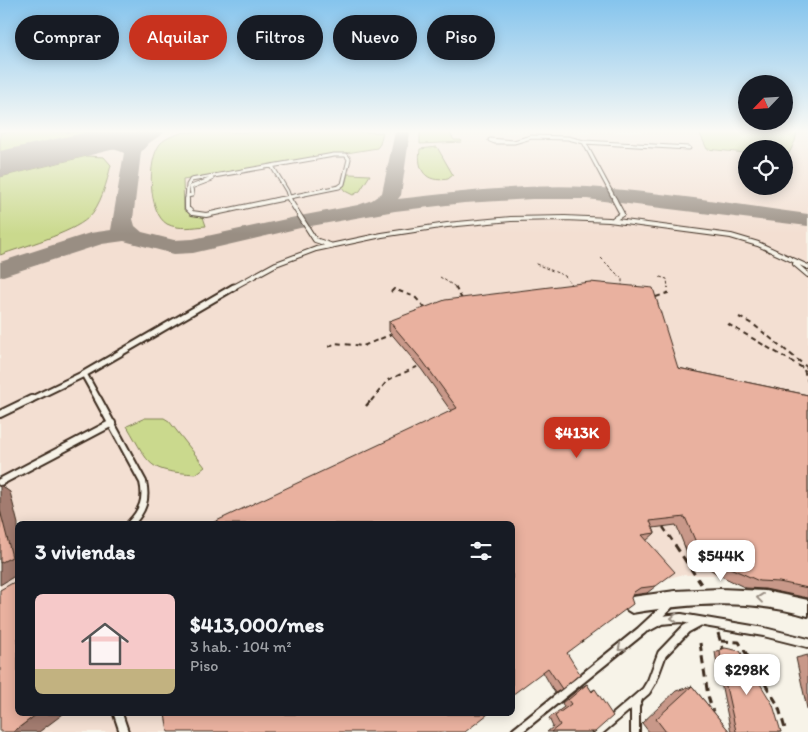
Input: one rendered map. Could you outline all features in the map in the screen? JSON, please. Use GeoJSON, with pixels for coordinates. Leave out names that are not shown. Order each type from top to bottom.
{"type":"FeatureCollection","features":[{"type":"Feature","properties":{"kind":"street"},"geometry":{"type":"LineString","coordinates":[[640,602],[687,598],[744,597],[771,600],[808,608]]}},
{"type":"Feature","properties":{"kind":"lane"},"geometry":{"type":"LineString","coordinates":[[271,166],[219,176],[193,186],[190,188],[192,195],[187,196],[186,203],[189,211],[204,215],[341,186],[348,166]]}},
{"type":"Feature","properties":{"kind":"lane"},"geometry":{"type":"LineString","coordinates":[[272,166],[287,191],[288,197],[315,240],[324,244],[338,244]]}},
{"type":"Feature","properties":{"kind":"lane"},"geometry":{"type":"LineString","coordinates":[[597,166],[622,214],[635,222]]}},
{"type":"Feature","properties":{"kind":"lane"},"geometry":{"type":"LineString","coordinates":[[611,220],[619,218],[622,214]]}},
{"type":"Feature","properties":{"kind":"lane"},"geometry":{"type":"LineString","coordinates":[[0,414],[84,374],[251,277],[306,253],[338,244],[411,230],[474,222],[551,218],[635,222],[732,236],[758,244],[780,255],[796,264],[808,275]]}},
{"type":"Feature","properties":{"kind":"lane"},"geometry":{"type":"LineString","coordinates":[[306,253],[314,245],[315,240]]}},
{"type":"Feature","properties":{"kind":"lane"},"geometry":{"type":"LineString","coordinates":[[780,255],[808,267]]}},
{"type":"Feature","properties":{"kind":"lane"},"geometry":{"type":"LineString","coordinates":[[84,374],[146,487],[145,504],[133,521]]}},
{"type":"Feature","properties":{"kind":"lane"},"geometry":{"type":"LineString","coordinates":[[0,482],[112,422]]}},
{"type":"Feature","properties":{"kind":"lane"},"geometry":{"type":"LineString","coordinates":[[641,632],[665,607],[687,598]]}},
{"type":"Feature","properties":{"kind":"lane"},"geometry":{"type":"LineString","coordinates":[[516,732],[641,632],[653,624],[670,618],[704,621],[808,643]]}},
{"type":"Feature","properties":{"kind":"lane"},"geometry":{"type":"LineString","coordinates":[[598,732],[640,696],[652,682],[662,654],[691,624],[704,621]]}},
{"type":"Feature","properties":{"kind":"lane"},"geometry":{"type":"LineString","coordinates":[[635,732],[636,706],[640,696]]}},
{"type":"Feature","properties":{"kind":"lane"},"geometry":{"type":"LineString","coordinates":[[119,716],[124,732]]}},
{"type":"Feature","properties":{"kind":"path"},"geometry":{"type":"LineString","coordinates":[[601,258],[622,279],[622,287]]}},
{"type":"Feature","properties":{"kind":"path"},"geometry":{"type":"LineString","coordinates":[[536,264],[565,276],[574,288]]}},
{"type":"Feature","properties":{"kind":"path"},"geometry":{"type":"LineString","coordinates":[[440,277],[457,288],[464,301]]}},
{"type":"Feature","properties":{"kind":"path"},"geometry":{"type":"LineString","coordinates":[[655,297],[668,293],[667,279],[660,277]]}},
{"type":"Feature","properties":{"kind":"path"},"geometry":{"type":"LineString","coordinates":[[391,292],[394,289],[415,297],[426,309]]}},
{"type":"Feature","properties":{"kind":"path"},"geometry":{"type":"LineString","coordinates":[[738,317],[754,326],[808,370]]}},
{"type":"Feature","properties":{"kind":"path"},"geometry":{"type":"LineString","coordinates":[[728,324],[804,370],[808,370]]}},
{"type":"Feature","properties":{"kind":"path"},"geometry":{"type":"LineString","coordinates":[[329,347],[335,343],[363,346],[392,334]]}},
{"type":"Feature","properties":{"kind":"path"},"geometry":{"type":"LineString","coordinates":[[366,406],[388,380],[419,366]]}},
{"type":"Feature","properties":{"kind":"path"},"geometry":{"type":"LineString","coordinates":[[804,370],[808,382]]}},
{"type":"Feature","properties":{"kind":"path"},"geometry":{"type":"LineString","coordinates":[[720,640],[739,642],[778,705],[786,732]]}},
{"type":"Feature","properties":{"kind":"path"},"geometry":{"type":"LineString","coordinates":[[700,643],[708,696],[714,716]]}},
{"type":"Feature","properties":{"kind":"shaded area"},"geometry":{"type":"Polygon","coordinates":[[[0,166],[738,166],[738,195],[793,195],[793,166],[808,166],[808,618],[719,575],[680,575],[665,579],[555,662],[515,534],[515,521],[15,521],[15,716],[485,716],[464,732],[0,732],[0,166]]]}},
{"type":"Feature","properties":{"kind":"green space"},"geometry":{"type":"Polygon","coordinates":[[[45,166],[111,166],[97,207],[81,224],[0,255],[0,177],[45,166]]]}},
{"type":"Feature","properties":{"kind":"green space"},"geometry":{"type":"Polygon","coordinates":[[[152,166],[267,166],[183,180],[184,210],[203,217],[206,226],[186,228],[167,224],[161,218],[153,198],[152,166]]]}},
{"type":"Feature","properties":{"kind":"green space"},"geometry":{"type":"Polygon","coordinates":[[[421,166],[448,166],[453,175],[448,179],[434,179],[428,177],[421,166]]]}},
{"type":"Feature","properties":{"kind":"green space"},"geometry":{"type":"Polygon","coordinates":[[[348,174],[370,175],[360,191],[353,195],[342,187],[348,174]]]}},
{"type":"Feature","properties":{"kind":"green space"},"geometry":{"type":"Polygon","coordinates":[[[145,418],[164,418],[169,421],[205,467],[196,474],[168,471],[152,464],[146,458],[127,426],[145,418]]]}},
{"type":"Feature","properties":{"kind":"building"},"geometry":{"type":"Polygon","coordinates":[[[590,282],[653,288],[678,368],[808,395],[808,588],[779,582],[759,581],[730,568],[698,547],[685,517],[650,521],[655,533],[642,535],[675,572],[656,586],[640,588],[634,592],[631,598],[633,604],[567,653],[580,674],[562,689],[548,668],[515,693],[515,521],[216,521],[457,408],[422,360],[389,321],[445,300],[590,282]]]}},
{"type":"Feature","properties":{"kind":"building"},"geometry":{"type":"Polygon","coordinates":[[[0,510],[12,557],[0,563],[0,510]]]}},
{"type":"Feature","properties":{"kind":"building"},"geometry":{"type":"Polygon","coordinates":[[[15,582],[15,716],[34,716],[13,732],[0,732],[0,590],[15,582]]]}},
{"type":"Feature","properties":{"kind":"building"},"geometry":{"type":"Polygon","coordinates":[[[725,648],[740,651],[773,705],[781,732],[736,731],[725,682],[727,679],[721,664],[720,650],[725,648]]]}},
{"type":"Feature","properties":{"kind":"building"},"geometry":{"type":"Polygon","coordinates":[[[587,684],[592,692],[595,689],[613,716],[595,732],[551,732],[560,725],[555,716],[571,704],[568,700],[587,684]]]}},
{"type":"Feature","properties":{"kind":"building"},"geometry":{"type":"Polygon","coordinates":[[[692,686],[730,732],[666,732],[656,719],[692,686]]]}},
{"type":"Feature","properties":{"kind":"building"},"geometry":{"type":"Polygon","coordinates":[[[165,716],[485,716],[465,732],[168,732],[165,716]]]}},
{"type":"Feature","properties":{"kind":"taxiway"},"geometry":{"type":"LineString","coordinates":[[123,219],[131,166]]}},
{"type":"Feature","properties":{"kind":"taxiway"},"geometry":{"type":"LineString","coordinates":[[366,209],[379,204],[391,195],[396,166]]}},
{"type":"Feature","properties":{"kind":"taxiway"},"geometry":{"type":"LineString","coordinates":[[124,234],[174,247],[193,246],[300,222],[395,205],[464,197],[532,193],[587,193],[631,197],[808,220]]}},
{"type":"Feature","properties":{"kind":"taxiway"},"geometry":{"type":"LineString","coordinates":[[123,219],[125,228],[133,235]]}},
{"type":"Feature","properties":{"kind":"taxiway"},"geometry":{"type":"LineString","coordinates":[[123,219],[121,231],[124,234]]}},
{"type":"Feature","properties":{"kind":"taxiway"},"geometry":{"type":"LineString","coordinates":[[0,270],[98,238],[124,234]]}}]}
